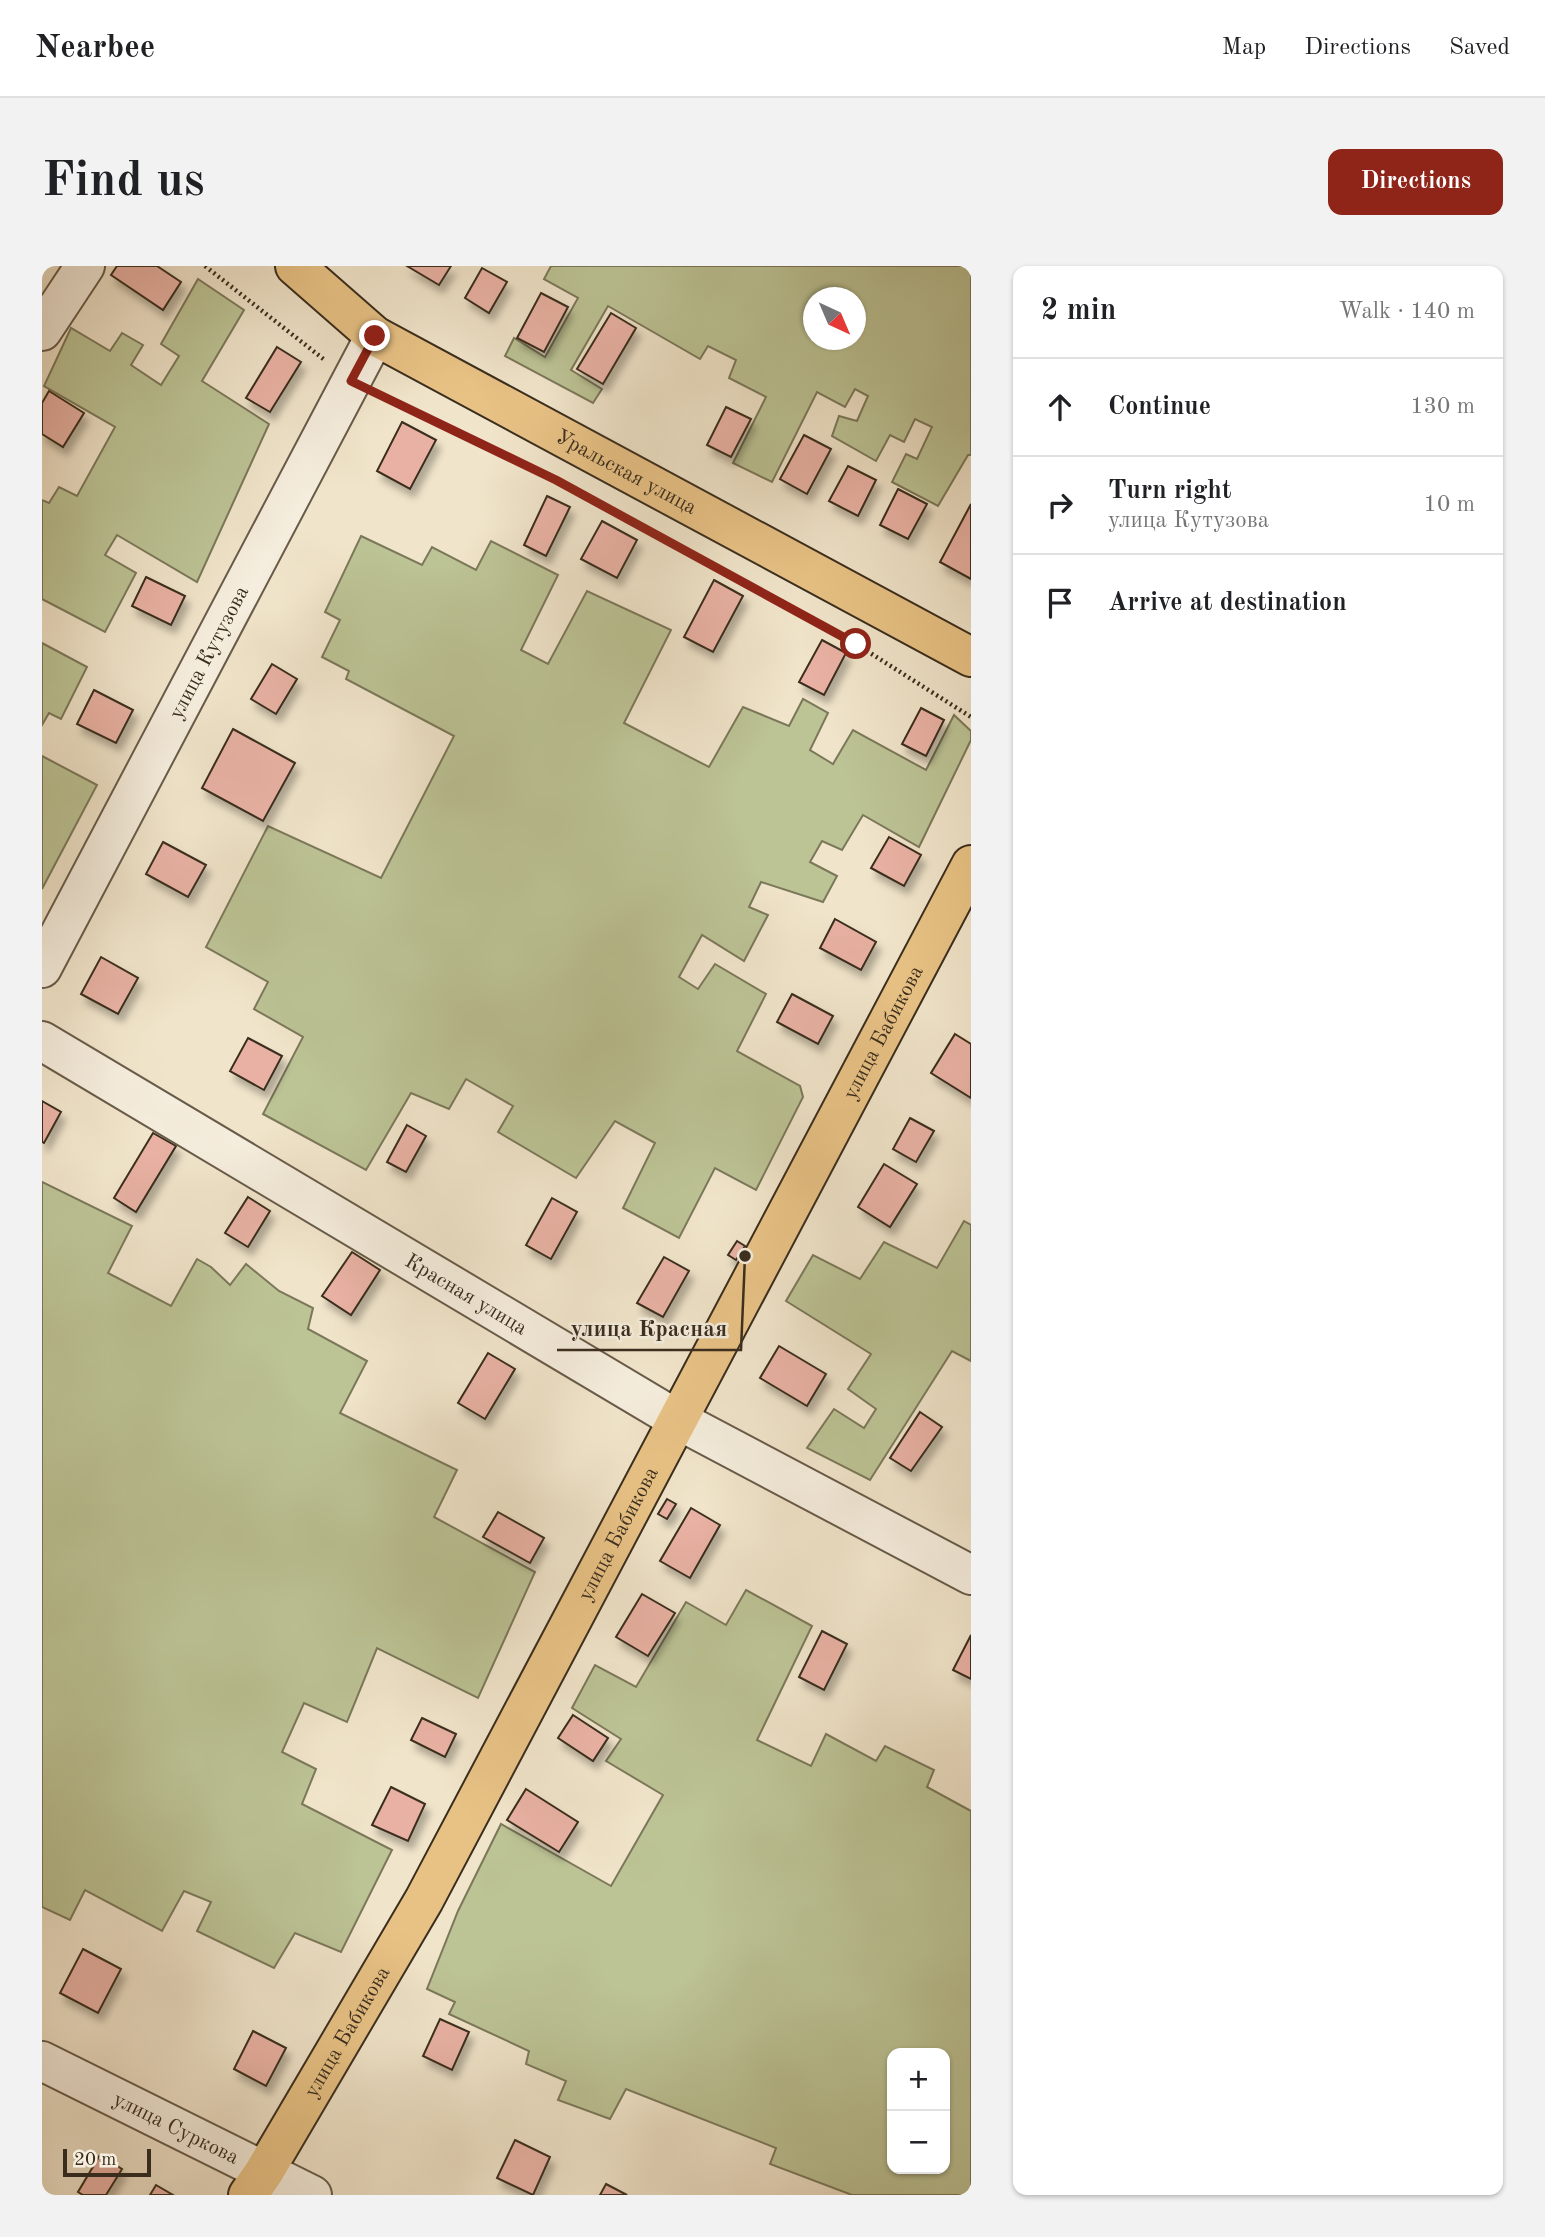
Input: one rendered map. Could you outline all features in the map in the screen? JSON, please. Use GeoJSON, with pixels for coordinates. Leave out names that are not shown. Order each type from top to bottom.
{"type":"FeatureCollection","features":[{"type":"Feature","properties":{"kind":"main road","name":"Уральская улица"},"geometry":{"type":"LineString","coordinates":[[295,266],[375,336],[971,657]]}},
{"type":"Feature","properties":{"kind":"main road","name":"улица Бабикова"},"geometry":{"type":"LineString","coordinates":[[256,2183],[424,1900],[971,865]]}},
{"type":"Feature","properties":{"kind":"street"},"geometry":{"type":"LineString","coordinates":[[42,331],[85,266]]}},
{"type":"Feature","properties":{"kind":"street","name":"улица Кутузова"},"geometry":{"type":"LineString","coordinates":[[42,968],[375,336]]}},
{"type":"Feature","properties":{"kind":"street","name":"Красная улица"},"geometry":{"type":"LineString","coordinates":[[42,1041],[678,1419],[971,1575]]}},
{"type":"Feature","properties":{"kind":"street","name":"улица Суркова"},"geometry":{"type":"LineString","coordinates":[[42,2061],[256,2183],[312,2195]]}},
{"type":"Feature","properties":{"kind":"path"},"geometry":{"type":"LineString","coordinates":[[205,266],[351,381],[556,480],[856,644],[971,717]]}},
{"type":"Feature","properties":{"kind":"green space"},"geometry":{"type":"Polygon","coordinates":[[[551,266],[971,266],[971,455],[968,455],[938,506],[892,482],[906,454],[917,459],[932,427],[915,419],[904,442],[890,435],[876,461],[832,436],[839,416],[857,421],[868,396],[855,389],[845,407],[817,392],[772,482],[733,463],[766,397],[729,378],[736,360],[708,346],[700,359],[608,306],[571,370],[602,389],[593,403],[505,356],[514,338],[545,357],[578,298],[544,279],[551,266]]]}},
{"type":"Feature","properties":{"kind":"green space"},"geometry":{"type":"Polygon","coordinates":[[[198,279],[244,310],[202,381],[269,424],[197,582],[117,535],[105,555],[136,573],[105,632],[42,599],[42,500],[49,503],[59,487],[77,496],[115,427],[44,386],[71,328],[110,351],[122,333],[143,345],[131,365],[161,385],[179,356],[161,344],[198,279]]]}},
{"type":"Feature","properties":{"kind":"green space"},"geometry":{"type":"Polygon","coordinates":[[[361,536],[422,565],[432,547],[476,570],[491,541],[558,575],[521,650],[548,664],[587,591],[671,630],[624,723],[709,767],[743,707],[789,726],[803,699],[828,713],[810,750],[833,764],[853,730],[926,770],[954,715],[971,731],[971,740],[919,847],[863,815],[842,850],[822,841],[810,862],[837,876],[823,902],[761,882],[749,907],[768,915],[744,961],[702,935],[679,977],[698,989],[715,964],[766,994],[737,1051],[800,1086],[803,1097],[756,1190],[715,1168],[679,1238],[623,1208],[655,1143],[615,1121],[576,1178],[498,1132],[513,1106],[466,1079],[449,1109],[411,1093],[366,1170],[263,1114],[303,1037],[254,1009],[268,982],[206,947],[268,826],[381,878],[454,736],[346,679],[349,671],[322,657],[340,620],[325,612],[361,536]]]}},
{"type":"Feature","properties":{"kind":"green space"},"geometry":{"type":"Polygon","coordinates":[[[42,643],[87,667],[61,719],[49,713],[42,725],[42,643]]]}},
{"type":"Feature","properties":{"kind":"green space"},"geometry":{"type":"Polygon","coordinates":[[[42,756],[97,785],[42,889],[42,756]]]}},
{"type":"Feature","properties":{"kind":"green space"},"geometry":{"type":"Polygon","coordinates":[[[42,1182],[132,1226],[108,1273],[171,1306],[197,1259],[211,1267],[230,1285],[246,1264],[279,1291],[313,1308],[308,1329],[367,1361],[340,1413],[457,1470],[434,1517],[535,1572],[478,1698],[377,1648],[347,1722],[304,1703],[282,1752],[316,1769],[302,1804],[392,1850],[341,1952],[295,1933],[274,1968],[197,1931],[211,1902],[184,1891],[162,1931],[85,1890],[70,1920],[42,1907],[42,1182]]]}},
{"type":"Feature","properties":{"kind":"green space"},"geometry":{"type":"Polygon","coordinates":[[[964,1221],[971,1225],[971,1361],[952,1351],[870,1480],[807,1448],[834,1409],[864,1428],[876,1409],[848,1389],[871,1354],[786,1301],[813,1255],[860,1279],[884,1242],[937,1268],[964,1221]]]}},
{"type":"Feature","properties":{"kind":"green space"},"geometry":{"type":"Polygon","coordinates":[[[746,1590],[812,1626],[757,1740],[811,1766],[826,1734],[876,1761],[885,1746],[934,1770],[927,1787],[971,1811],[971,2195],[852,2195],[770,2164],[776,2148],[626,2089],[610,2119],[558,2100],[566,2081],[526,2064],[529,2051],[449,2014],[455,2002],[427,1989],[458,1911],[501,1824],[611,1886],[663,1795],[606,1761],[621,1739],[572,1708],[595,1665],[636,1687],[686,1602],[726,1625],[746,1590]]]}},
{"type":"Feature","properties":{"kind":"building"},"geometry":{"type":"Polygon","coordinates":[[[117,266],[157,266],[181,282],[163,310],[111,275],[117,266]]]}},
{"type":"Feature","properties":{"kind":"building"},"geometry":{"type":"Polygon","coordinates":[[[407,266],[451,266],[439,285],[407,266]]]}},
{"type":"Feature","properties":{"kind":"building"},"geometry":{"type":"Polygon","coordinates":[[[482,268],[507,282],[489,313],[465,298],[482,268]]]}},
{"type":"Feature","properties":{"kind":"building"},"geometry":{"type":"Polygon","coordinates":[[[541,293],[568,307],[544,352],[517,338],[541,293]]]}},
{"type":"Feature","properties":{"kind":"building"},"geometry":{"type":"Polygon","coordinates":[[[611,313],[636,328],[603,384],[577,369],[611,313]]]}},
{"type":"Feature","properties":{"kind":"building"},"geometry":{"type":"Polygon","coordinates":[[[277,347],[301,362],[270,412],[246,398],[277,347]]]}},
{"type":"Feature","properties":{"kind":"building"},"geometry":{"type":"Polygon","coordinates":[[[49,391],[84,413],[63,447],[42,434],[42,403],[49,391]]]}},
{"type":"Feature","properties":{"kind":"building"},"geometry":{"type":"Polygon","coordinates":[[[726,407],[751,419],[731,457],[707,445],[726,407]]]}},
{"type":"Feature","properties":{"kind":"building"},"geometry":{"type":"Polygon","coordinates":[[[402,422],[436,440],[410,489],[377,471],[402,422]]]}},
{"type":"Feature","properties":{"kind":"building"},"geometry":{"type":"Polygon","coordinates":[[[804,435],[831,449],[807,494],[780,479],[804,435]]]}},
{"type":"Feature","properties":{"kind":"building"},"geometry":{"type":"Polygon","coordinates":[[[848,466],[876,480],[858,516],[829,501],[848,466]]]}},
{"type":"Feature","properties":{"kind":"building"},"geometry":{"type":"Polygon","coordinates":[[[898,489],[927,504],[908,539],[880,525],[898,489]]]}},
{"type":"Feature","properties":{"kind":"building"},"geometry":{"type":"Polygon","coordinates":[[[547,496],[570,507],[546,556],[524,545],[547,496]]]}},
{"type":"Feature","properties":{"kind":"building"},"geometry":{"type":"Polygon","coordinates":[[[971,504],[971,579],[940,562],[971,504]]]}},
{"type":"Feature","properties":{"kind":"building"},"geometry":{"type":"Polygon","coordinates":[[[602,521],[637,540],[617,578],[581,559],[602,521]]]}},
{"type":"Feature","properties":{"kind":"building"},"geometry":{"type":"Polygon","coordinates":[[[146,577],[185,596],[171,625],[132,606],[146,577]]]}},
{"type":"Feature","properties":{"kind":"building"},"geometry":{"type":"Polygon","coordinates":[[[714,580],[743,596],[713,652],[684,637],[714,580]]]}},
{"type":"Feature","properties":{"kind":"building"},"geometry":{"type":"Polygon","coordinates":[[[822,640],[846,653],[824,695],[799,682],[822,640]]]}},
{"type":"Feature","properties":{"kind":"building"},"geometry":{"type":"Polygon","coordinates":[[[272,664],[297,679],[276,714],[251,699],[272,664]]]}},
{"type":"Feature","properties":{"kind":"building"},"geometry":{"type":"Polygon","coordinates":[[[94,690],[133,710],[116,743],[77,724],[94,690]]]}},
{"type":"Feature","properties":{"kind":"building"},"geometry":{"type":"Polygon","coordinates":[[[921,708],[944,720],[926,756],[902,744],[921,708]]]}},
{"type":"Feature","properties":{"kind":"building"},"geometry":{"type":"Polygon","coordinates":[[[233,729],[295,763],[263,821],[202,788],[233,729]]]}},
{"type":"Feature","properties":{"kind":"building"},"geometry":{"type":"Polygon","coordinates":[[[889,837],[921,855],[904,886],[871,868],[889,837]]]}},
{"type":"Feature","properties":{"kind":"building"},"geometry":{"type":"Polygon","coordinates":[[[163,842],[206,865],[188,897],[146,874],[163,842]]]}},
{"type":"Feature","properties":{"kind":"building"},"geometry":{"type":"Polygon","coordinates":[[[835,919],[876,942],[861,970],[820,948],[835,919]]]}},
{"type":"Feature","properties":{"kind":"building"},"geometry":{"type":"Polygon","coordinates":[[[101,957],[138,978],[118,1014],[81,994],[101,957]]]}},
{"type":"Feature","properties":{"kind":"building"},"geometry":{"type":"Polygon","coordinates":[[[792,994],[833,1016],[818,1044],[777,1022],[792,994]]]}},
{"type":"Feature","properties":{"kind":"building"},"geometry":{"type":"Polygon","coordinates":[[[955,1034],[971,1044],[971,1098],[931,1073],[955,1034]]]}},
{"type":"Feature","properties":{"kind":"building"},"geometry":{"type":"Polygon","coordinates":[[[248,1038],[282,1056],[264,1090],[230,1071],[248,1038]]]}},
{"type":"Feature","properties":{"kind":"building"},"geometry":{"type":"Polygon","coordinates":[[[42,1101],[61,1112],[44,1143],[42,1142],[42,1101]]]}},
{"type":"Feature","properties":{"kind":"building"},"geometry":{"type":"Polygon","coordinates":[[[910,1118],[934,1131],[916,1162],[893,1149],[910,1118]]]}},
{"type":"Feature","properties":{"kind":"building"},"geometry":{"type":"Polygon","coordinates":[[[407,1125],[426,1136],[406,1172],[387,1162],[407,1125]]]}},
{"type":"Feature","properties":{"kind":"building"},"geometry":{"type":"Polygon","coordinates":[[[153,1133],[176,1146],[136,1212],[114,1198],[153,1133]]]}},
{"type":"Feature","properties":{"kind":"building"},"geometry":{"type":"Polygon","coordinates":[[[884,1164],[917,1184],[890,1227],[858,1207],[884,1164]]]}},
{"type":"Feature","properties":{"kind":"building"},"geometry":{"type":"Polygon","coordinates":[[[248,1197],[270,1211],[248,1247],[225,1233],[248,1197]]]}},
{"type":"Feature","properties":{"kind":"building"},"geometry":{"type":"Polygon","coordinates":[[[552,1198],[577,1212],[551,1259],[526,1245],[552,1198]]]}},
{"type":"Feature","properties":{"kind":"building"},"geometry":{"type":"Polygon","coordinates":[[[737,1241],[745,1246],[736,1260],[728,1255],[737,1241]]]}},
{"type":"Feature","properties":{"kind":"building"},"geometry":{"type":"Polygon","coordinates":[[[352,1252],[380,1270],[351,1315],[322,1296],[352,1252]]]}},
{"type":"Feature","properties":{"kind":"building"},"geometry":{"type":"Polygon","coordinates":[[[664,1257],[689,1271],[663,1317],[637,1303],[664,1257]]]}},
{"type":"Feature","properties":{"kind":"building"},"geometry":{"type":"Polygon","coordinates":[[[779,1346],[826,1374],[807,1406],[760,1378],[779,1346]]]}},
{"type":"Feature","properties":{"kind":"building"},"geometry":{"type":"Polygon","coordinates":[[[488,1353],[515,1369],[485,1419],[458,1403],[488,1353]]]}},
{"type":"Feature","properties":{"kind":"building"},"geometry":{"type":"Polygon","coordinates":[[[920,1412],[942,1427],[911,1471],[890,1458],[920,1412]]]}},
{"type":"Feature","properties":{"kind":"building"},"geometry":{"type":"Polygon","coordinates":[[[667,1499],[676,1504],[667,1519],[658,1514],[667,1499]]]}},
{"type":"Feature","properties":{"kind":"building"},"geometry":{"type":"Polygon","coordinates":[[[691,1508],[720,1525],[690,1578],[660,1561],[691,1508]]]}},
{"type":"Feature","properties":{"kind":"building"},"geometry":{"type":"Polygon","coordinates":[[[498,1512],[544,1538],[530,1563],[483,1537],[498,1512]]]}},
{"type":"Feature","properties":{"kind":"building"},"geometry":{"type":"Polygon","coordinates":[[[642,1594],[675,1613],[648,1656],[616,1637],[642,1594]]]}},
{"type":"Feature","properties":{"kind":"building"},"geometry":{"type":"Polygon","coordinates":[[[822,1631],[847,1644],[824,1690],[799,1677],[822,1631]]]}},
{"type":"Feature","properties":{"kind":"building"},"geometry":{"type":"Polygon","coordinates":[[[971,1635],[971,1679],[953,1670],[971,1635]]]}},
{"type":"Feature","properties":{"kind":"building"},"geometry":{"type":"Polygon","coordinates":[[[573,1715],[608,1738],[593,1761],[558,1738],[573,1715]]]}},
{"type":"Feature","properties":{"kind":"building"},"geometry":{"type":"Polygon","coordinates":[[[422,1718],[456,1734],[445,1757],[411,1740],[422,1718]]]}},
{"type":"Feature","properties":{"kind":"building"},"geometry":{"type":"Polygon","coordinates":[[[391,1787],[425,1804],[408,1841],[372,1825],[391,1787]]]}},
{"type":"Feature","properties":{"kind":"building"},"geometry":{"type":"Polygon","coordinates":[[[526,1789],[578,1822],[559,1852],[507,1820],[526,1789]]]}},
{"type":"Feature","properties":{"kind":"building"},"geometry":{"type":"Polygon","coordinates":[[[83,1949],[121,1969],[98,2013],[60,1993],[83,1949]]]}},
{"type":"Feature","properties":{"kind":"building"},"geometry":{"type":"Polygon","coordinates":[[[440,2019],[469,2032],[452,2070],[423,2056],[440,2019]]]}},
{"type":"Feature","properties":{"kind":"building"},"geometry":{"type":"Polygon","coordinates":[[[253,2031],[286,2048],[266,2086],[234,2069],[253,2031]]]}},
{"type":"Feature","properties":{"kind":"building"},"geometry":{"type":"Polygon","coordinates":[[[515,2140],[550,2157],[533,2195],[497,2178],[515,2140]]]}},
{"type":"Feature","properties":{"kind":"building"},"geometry":{"type":"Polygon","coordinates":[[[100,2155],[122,2169],[106,2195],[83,2195],[78,2192],[100,2155]]]}},
{"type":"Feature","properties":{"kind":"building"},"geometry":{"type":"Polygon","coordinates":[[[606,2184],[627,2195],[600,2195],[606,2184]]]}},
{"type":"Feature","properties":{"kind":"building"},"geometry":{"type":"Polygon","coordinates":[[[156,2185],[173,2195],[150,2195],[156,2185]]]}},
{"type":"Feature","properties":{"kind":"place","name":"улица Красная"},"geometry":{"type":"Point","coordinates":[745,1256]}},
{"type":"Feature","properties":{"kind":"route"},"geometry":{"type":"LineString","coordinates":[[375,336],[351,381],[556,480],[856,644]]}}]}
